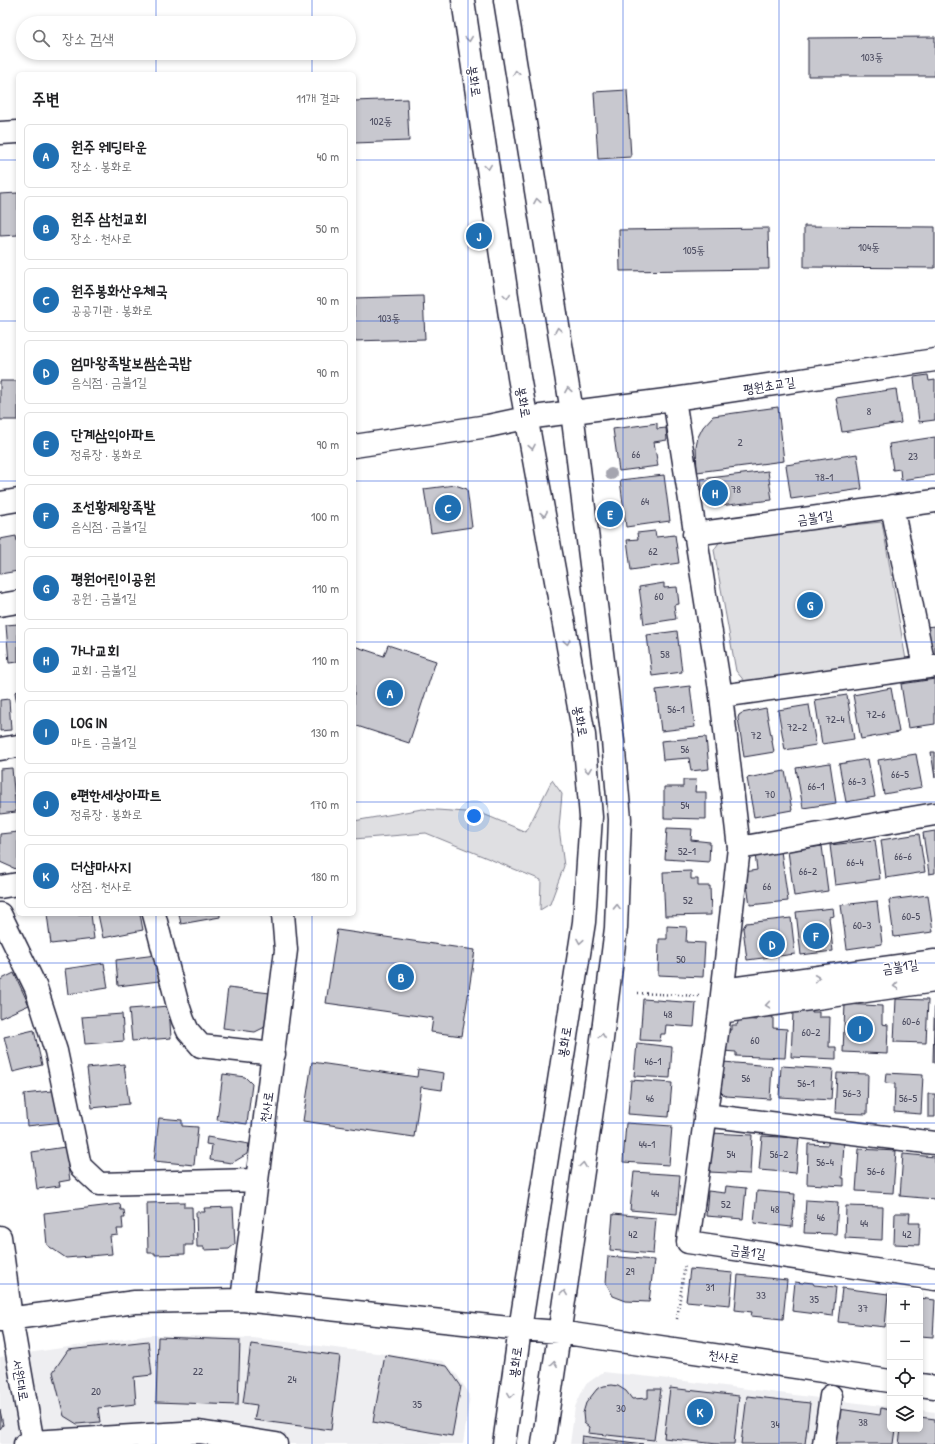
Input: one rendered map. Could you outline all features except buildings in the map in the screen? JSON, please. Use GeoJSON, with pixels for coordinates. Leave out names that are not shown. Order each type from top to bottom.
{"type":"FeatureCollection","features":[{"type":"Feature","properties":{"kind":"street","name":"봉화로"},"geometry":{"type":"LineString","coordinates":[[463,0],[526,418],[584,735],[591,817],[584,922],[520,1329],[504,1444]]}},
{"type":"Feature","properties":{"kind":"street"},"geometry":{"type":"LineString","coordinates":[[505,0],[572,412],[613,741],[620,819],[616,928],[600,1055],[543,1444]]}},
{"type":"Feature","properties":{"kind":"street"},"geometry":{"type":"LineString","coordinates":[[0,133],[16,132]]}},
{"type":"Feature","properties":{"kind":"street","name":"평원초교길"},"geometry":{"type":"LineString","coordinates":[[356,446],[488,426],[526,418],[674,399],[935,360]]}},
{"type":"Feature","properties":{"kind":"street"},"geometry":{"type":"LineString","coordinates":[[674,399],[694,534],[721,696],[739,848],[721,1000],[688,1242]]}},
{"type":"Feature","properties":{"kind":"street"},"geometry":{"type":"LineString","coordinates":[[0,503],[16,500]]}},
{"type":"Feature","properties":{"kind":"street","name":"금불1길"},"geometry":{"type":"LineString","coordinates":[[694,534],[935,501]]}},
{"type":"Feature","properties":{"kind":"street"},"geometry":{"type":"LineString","coordinates":[[721,696],[929,666],[892,506]]}},
{"type":"Feature","properties":{"kind":"street"},"geometry":{"type":"LineString","coordinates":[[0,605],[16,602]]}},
{"type":"Feature","properties":{"kind":"street"},"geometry":{"type":"LineString","coordinates":[[0,749],[16,746]]}},
{"type":"Feature","properties":{"kind":"street"},"geometry":{"type":"LineString","coordinates":[[739,848],[935,814]]}},
{"type":"Feature","properties":{"kind":"street"},"geometry":{"type":"LineString","coordinates":[[0,887],[16,884]]}},
{"type":"Feature","properties":{"kind":"street"},"geometry":{"type":"LineString","coordinates":[[0,914],[36,988],[56,1051],[80,1166],[99,1184],[256,1180]]}},
{"type":"Feature","properties":{"kind":"street"},"geometry":{"type":"LineString","coordinates":[[155,916],[183,1020],[188,1030],[201,1046],[274,1054]]}},
{"type":"Feature","properties":{"kind":"street","name":"천사로"},"geometry":{"type":"LineString","coordinates":[[242,1300],[286,950],[283,916]]}},
{"type":"Feature","properties":{"kind":"street","name":"금불1길"},"geometry":{"type":"LineString","coordinates":[[721,1000],[935,961]]}},
{"type":"Feature","properties":{"kind":"street","name":"금불1길"},"geometry":{"type":"LineString","coordinates":[[721,1000],[935,981]]}},
{"type":"Feature","properties":{"kind":"street"},"geometry":{"type":"LineString","coordinates":[[706,1115],[935,1143]]}},
{"type":"Feature","properties":{"kind":"street","name":"서원대로"},"geometry":{"type":"LineString","coordinates":[[0,1237],[5,1319],[30,1443],[199,1432],[276,1444]]}},
{"type":"Feature","properties":{"kind":"street","name":"금불1길"},"geometry":{"type":"LineString","coordinates":[[688,1242],[935,1279]]}},
{"type":"Feature","properties":{"kind":"street"},"geometry":{"type":"LineString","coordinates":[[5,1319],[135,1302],[242,1300],[520,1329]]}},
{"type":"Feature","properties":{"kind":"street","name":"천사로"},"geometry":{"type":"LineString","coordinates":[[520,1329],[559,1332],[887,1381]]}},
{"type":"Feature","properties":{"kind":"street"},"geometry":{"type":"LineString","coordinates":[[923,1386],[935,1388]]}},
{"type":"Feature","properties":{"kind":"street"},"geometry":{"type":"LineString","coordinates":[[824,1444],[830,1396]]}},
{"type":"Feature","properties":{"kind":"path"},"geometry":{"type":"LineString","coordinates":[[638,993],[721,1000]]}},
{"type":"Feature","properties":{"kind":"path"},"geometry":{"type":"LineString","coordinates":[[676,1319],[688,1242]]}},
{"type":"Feature","properties":{"kind":"shaded area"},"geometry":{"type":"Polygon","coordinates":[[[882,522],[906,660],[746,683],[736,671],[714,550],[722,538],[882,522]]]}},
{"type":"Feature","properties":{"kind":"shaded area"},"geometry":{"type":"Polygon","coordinates":[[[552,780],[562,794],[559,828],[564,866],[550,904],[540,910],[541,880],[426,833],[356,839],[356,821],[422,809],[481,813],[526,832],[552,780]]]}},
{"type":"Feature","properties":{"kind":"shaded area"},"geometry":{"type":"Polygon","coordinates":[[[151,1335],[253,1338],[443,1361],[457,1375],[470,1395],[463,1444],[0,1444],[0,1357],[151,1335]]]}},
{"type":"Feature","properties":{"kind":"shaded area"},"geometry":{"type":"Polygon","coordinates":[[[603,1372],[887,1407],[887,1432],[923,1432],[923,1410],[935,1412],[935,1444],[570,1444],[575,1407],[585,1385],[603,1372]]]}},
{"type":"Feature","properties":{"kind":"place","name":"e편한세상아파트"},"geometry":{"type":"Point","coordinates":[479,236]}},
{"type":"Feature","properties":{"kind":"place","name":"가나교회"},"geometry":{"type":"Point","coordinates":[715,493]}},
{"type":"Feature","properties":{"kind":"place","name":"원주봉화산우체국"},"geometry":{"type":"Point","coordinates":[448,508]}},
{"type":"Feature","properties":{"kind":"place","name":"단계삼익아파트"},"geometry":{"type":"Point","coordinates":[610,514]}},
{"type":"Feature","properties":{"kind":"place","name":"평원어린이공원"},"geometry":{"type":"Point","coordinates":[810,605]}},
{"type":"Feature","properties":{"kind":"place","name":"원주 웨딩타운"},"geometry":{"type":"Point","coordinates":[390,693]}},
{"type":"Feature","properties":{"kind":"place","name":"조선황제왕족발"},"geometry":{"type":"Point","coordinates":[816,936]}},
{"type":"Feature","properties":{"kind":"place","name":"엄마왕족발보쌈손국밥"},"geometry":{"type":"Point","coordinates":[772,944]}},
{"type":"Feature","properties":{"kind":"place","name":"원주 삼천교회"},"geometry":{"type":"Point","coordinates":[401,977]}},
{"type":"Feature","properties":{"kind":"place","name":"LOG IN"},"geometry":{"type":"Point","coordinates":[860,1029]}},
{"type":"Feature","properties":{"kind":"place","name":"더샵마사지"},"geometry":{"type":"Point","coordinates":[700,1412]}}]}
